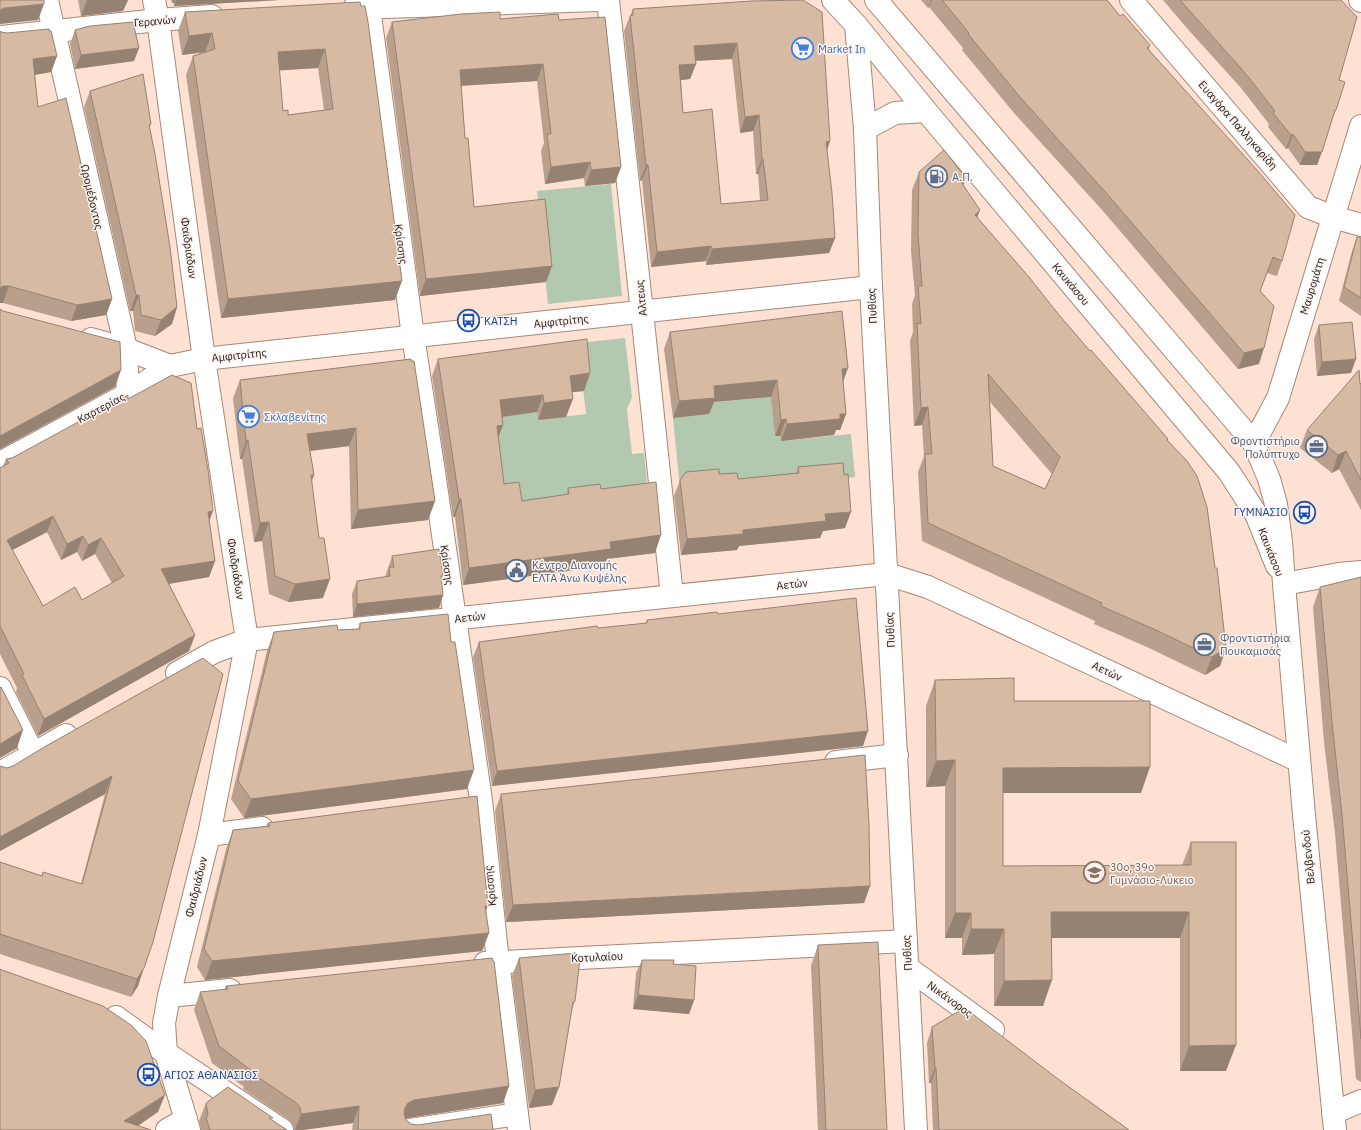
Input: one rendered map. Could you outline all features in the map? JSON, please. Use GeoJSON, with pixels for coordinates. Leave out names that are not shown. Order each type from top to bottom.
{"type":"FeatureCollection","features":[{"type":"Feature","properties":{"kind":"street","name":"Ωρομέδοντος"},"geometry":{"type":"LineString","coordinates":[[47,0],[126,349],[128,394]]}},
{"type":"Feature","properties":{"kind":"street"},"geometry":{"type":"LineString","coordinates":[[338,9],[368,3],[599,0]]}},
{"type":"Feature","properties":{"kind":"street","name":"Αλτεως"},"geometry":{"type":"LineString","coordinates":[[608,0],[672,596]]}},
{"type":"Feature","properties":{"kind":"street","name":"Καυκάσου"},"geometry":{"type":"LineString","coordinates":[[833,0],[856,25],[926,111],[1229,472],[1256,514],[1284,584]]}},
{"type":"Feature","properties":{"kind":"street","name":"Καυκάσου"},"geometry":{"type":"LineString","coordinates":[[876,0],[1254,443],[1269,479],[1276,504],[1281,541],[1284,584]]}},
{"type":"Feature","properties":{"kind":"street","name":"Ευαγόρα Παλληκαρίδη"},"geometry":{"type":"LineString","coordinates":[[1131,0],[1308,207],[1333,217],[1361,225]]}},
{"type":"Feature","properties":{"kind":"street","name":"Κρίσσης"},"geometry":{"type":"LineString","coordinates":[[368,3],[413,336],[434,472],[454,619],[473,801],[498,962],[518,1122]]}},
{"type":"Feature","properties":{"kind":"street","name":"Γερανών"},"geometry":{"type":"LineString","coordinates":[[0,37],[55,31],[156,10],[228,15]]}},
{"type":"Feature","properties":{"kind":"street","name":"Φαιδριάδων"},"geometry":{"type":"LineString","coordinates":[[156,10],[204,359],[247,640],[209,835],[169,996],[164,1024],[166,1053],[188,1124]]}},
{"type":"Feature","properties":{"kind":"street","name":"Πυθίας"},"geometry":{"type":"LineString","coordinates":[[856,25],[865,129],[871,287],[916,1130]]}},
{"type":"Feature","properties":{"kind":"street"},"geometry":{"type":"LineString","coordinates":[[865,129],[895,113],[926,111]]}},
{"type":"Feature","properties":{"kind":"street","name":"Μαυρομάτη"},"geometry":{"type":"LineString","coordinates":[[1254,443],[1278,398],[1361,126]]}},
{"type":"Feature","properties":{"kind":"street","name":"Αμφιτρίτης"},"geometry":{"type":"LineString","coordinates":[[204,359],[871,287]]}},
{"type":"Feature","properties":{"kind":"street"},"geometry":{"type":"LineString","coordinates":[[74,335],[126,349],[170,366]]}},
{"type":"Feature","properties":{"kind":"street","name":"Καρτερίας"},"geometry":{"type":"LineString","coordinates":[[0,463],[128,394],[170,366],[204,359]]}},
{"type":"Feature","properties":{"kind":"street","name":"Καυκάσου"},"geometry":{"type":"LineString","coordinates":[[1284,584],[1339,574],[1361,572]]}},
{"type":"Feature","properties":{"kind":"street","name":"Αετών"},"geometry":{"type":"LineString","coordinates":[[159,683],[214,652],[247,640],[887,574],[928,587],[1299,761]]}},
{"type":"Feature","properties":{"kind":"street","name":"Βελβενδού"},"geometry":{"type":"LineString","coordinates":[[1284,584],[1299,761],[1334,1121]]}},
{"type":"Feature","properties":{"kind":"street"},"geometry":{"type":"LineString","coordinates":[[0,688],[33,753]]}},
{"type":"Feature","properties":{"kind":"street"},"geometry":{"type":"LineString","coordinates":[[0,773],[82,726]]}},
{"type":"Feature","properties":{"kind":"street"},"geometry":{"type":"LineString","coordinates":[[818,764],[897,755]]}},
{"type":"Feature","properties":{"kind":"street"},"geometry":{"type":"LineString","coordinates":[[473,801],[504,798]]}},
{"type":"Feature","properties":{"kind":"street"},"geometry":{"type":"LineString","coordinates":[[209,835],[280,826]]}},
{"type":"Feature","properties":{"kind":"street","name":"Κοτυλαίου"},"geometry":{"type":"LineString","coordinates":[[466,965],[498,962],[906,941]]}},
{"type":"Feature","properties":{"kind":"street","name":"Νικάνορος"},"geometry":{"type":"LineString","coordinates":[[908,968],[1011,1044]]}},
{"type":"Feature","properties":{"kind":"street"},"geometry":{"type":"LineString","coordinates":[[169,996],[247,988]]}},
{"type":"Feature","properties":{"kind":"street"},"geometry":{"type":"LineString","coordinates":[[100,1012],[115,1017],[166,1053],[282,1130]]}},
{"type":"Feature","properties":{"kind":"street"},"geometry":{"type":"LineString","coordinates":[[1334,1121],[1361,1101]]}},
{"type":"Feature","properties":{"kind":"street"},"geometry":{"type":"LineString","coordinates":[[410,1130],[518,1122]]}},
{"type":"Feature","properties":{"kind":"street"},"geometry":{"type":"LineString","coordinates":[[167,1130],[188,1124]]}},
{"type":"Feature","properties":{"kind":"green space"},"geometry":{"type":"Polygon","coordinates":[[[611,184],[622,296],[548,304],[537,191],[611,184]]]}},
{"type":"Feature","properties":{"kind":"green space"},"geometry":{"type":"Polygon","coordinates":[[[625,338],[632,397],[627,409],[632,454],[644,453],[648,494],[562,505],[497,501],[493,418],[537,412],[538,420],[586,414],[578,343],[625,338]]]}},
{"type":"Feature","properties":{"kind":"green space"},"geometry":{"type":"Polygon","coordinates":[[[772,397],[775,436],[780,436],[781,441],[851,434],[855,477],[792,484],[680,489],[673,418],[709,414],[708,403],[772,397]]]}},
{"type":"Feature","properties":{"kind":"building"},"geometry":{"type":"Polygon","coordinates":[[[0,0],[44,0],[44,4],[4,8],[0,10],[0,0]]]}},
{"type":"Feature","properties":{"kind":"building"},"geometry":{"type":"Polygon","coordinates":[[[803,0],[822,12],[830,141],[826,142],[832,193],[835,238],[712,249],[711,246],[657,252],[630,16],[633,15],[633,9],[752,1],[803,0]],[[737,43],[694,46],[696,64],[679,65],[683,113],[712,109],[721,204],[768,200],[762,159],[759,115],[745,117],[737,43]]]}},
{"type":"Feature","properties":{"kind":"building"},"geometry":{"type":"Polygon","coordinates":[[[942,0],[1107,0],[1120,16],[1123,14],[1150,45],[1147,48],[1257,170],[1295,215],[1282,261],[1273,257],[1260,291],[1274,306],[1264,348],[1244,353],[1108,195],[1020,97],[942,0]]]}},
{"type":"Feature","properties":{"kind":"building"},"geometry":{"type":"Polygon","coordinates":[[[1180,0],[1341,0],[1357,17],[1339,80],[1345,82],[1322,152],[1305,152],[1293,134],[1291,135],[1273,113],[1275,111],[1246,74],[1180,0]]]}},
{"type":"Feature","properties":{"kind":"building"},"geometry":{"type":"Polygon","coordinates":[[[360,2],[361,6],[365,6],[402,281],[228,299],[193,56],[215,49],[212,33],[189,36],[185,12],[360,2]],[[325,49],[278,52],[283,111],[288,110],[288,115],[333,109],[325,49]]]}},
{"type":"Feature","properties":{"kind":"building"},"geometry":{"type":"Polygon","coordinates":[[[500,12],[500,19],[558,14],[559,20],[605,17],[621,167],[591,170],[590,162],[551,167],[547,134],[551,134],[543,64],[460,70],[465,138],[468,138],[474,207],[545,199],[552,266],[426,279],[392,22],[461,14],[500,12]]]}},
{"type":"Feature","properties":{"kind":"building"},"geometry":{"type":"Polygon","coordinates":[[[133,22],[139,48],[81,55],[75,30],[90,26],[133,22]]]}},
{"type":"Feature","properties":{"kind":"building"},"geometry":{"type":"Polygon","coordinates":[[[49,29],[49,31],[51,31],[57,56],[33,59],[38,107],[66,98],[112,299],[77,305],[9,286],[3,286],[0,288],[0,31],[7,33],[49,29]]]}},
{"type":"Feature","properties":{"kind":"building"},"geometry":{"type":"Polygon","coordinates":[[[143,74],[151,124],[149,125],[170,247],[177,307],[161,320],[141,315],[139,295],[136,295],[90,91],[143,74]]]}},
{"type":"Feature","properties":{"kind":"building"},"geometry":{"type":"Polygon","coordinates":[[[944,150],[966,178],[961,182],[980,210],[975,215],[1029,277],[1090,351],[1091,350],[1168,439],[1167,440],[1187,461],[1197,476],[1207,507],[1215,568],[1217,568],[1226,648],[1212,657],[1101,606],[1102,603],[928,523],[925,454],[932,454],[928,407],[921,408],[917,323],[921,324],[918,286],[922,286],[918,233],[919,172],[944,150]],[[988,374],[993,466],[1045,489],[1060,457],[988,374]]]}},
{"type":"Feature","properties":{"kind":"building"},"geometry":{"type":"Polygon","coordinates":[[[1357,237],[1361,238],[1361,298],[1344,287],[1357,237]]]}},
{"type":"Feature","properties":{"kind":"building"},"geometry":{"type":"Polygon","coordinates":[[[0,309],[120,342],[121,370],[0,436],[0,309]]]}},
{"type":"Feature","properties":{"kind":"building"},"geometry":{"type":"Polygon","coordinates":[[[842,311],[848,368],[842,369],[846,414],[840,414],[840,419],[787,424],[786,419],[781,420],[777,380],[714,386],[715,398],[679,401],[670,332],[842,311]]]}},
{"type":"Feature","properties":{"kind":"building"},"geometry":{"type":"Polygon","coordinates":[[[1352,322],[1356,359],[1322,362],[1319,325],[1352,322]]]}},
{"type":"Feature","properties":{"kind":"building"},"geometry":{"type":"Polygon","coordinates":[[[587,339],[590,373],[570,376],[573,399],[544,403],[543,395],[500,400],[503,425],[497,426],[504,484],[519,482],[522,501],[569,494],[568,488],[600,484],[601,489],[656,482],[661,535],[610,542],[611,549],[469,568],[461,499],[459,499],[438,359],[587,339]]]}},
{"type":"Feature","properties":{"kind":"building"},"geometry":{"type":"Polygon","coordinates":[[[411,359],[411,361],[414,361],[435,501],[358,510],[356,428],[307,434],[314,475],[311,475],[319,538],[324,538],[330,579],[295,584],[275,576],[269,522],[260,523],[248,440],[246,441],[240,380],[411,359]]]}},
{"type":"Feature","properties":{"kind":"building"},"geometry":{"type":"Polygon","coordinates":[[[1359,370],[1360,384],[1361,383],[1361,480],[1346,451],[1338,455],[1307,430],[1359,370]]]}},
{"type":"Feature","properties":{"kind":"building"},"geometry":{"type":"Polygon","coordinates":[[[172,375],[191,383],[197,429],[201,428],[208,470],[213,511],[208,512],[215,561],[161,569],[195,635],[44,719],[0,626],[0,468],[9,463],[6,459],[12,458],[128,395],[128,399],[172,375]],[[53,516],[7,540],[43,606],[75,587],[82,600],[124,576],[101,538],[88,545],[83,536],[67,544],[53,516]]]}},
{"type":"Feature","properties":{"kind":"building"},"geometry":{"type":"Polygon","coordinates":[[[843,463],[844,475],[848,474],[851,512],[825,514],[826,521],[743,530],[743,534],[687,539],[680,480],[686,472],[719,469],[719,474],[737,473],[738,479],[799,473],[798,467],[843,463]]]}},
{"type":"Feature","properties":{"kind":"building"},"geometry":{"type":"Polygon","coordinates":[[[439,549],[443,575],[441,576],[443,595],[357,604],[357,581],[390,576],[389,567],[394,567],[392,556],[439,549]]]}},
{"type":"Feature","properties":{"kind":"building"},"geometry":{"type":"Polygon","coordinates":[[[1361,577],[1361,1039],[1342,815],[1320,587],[1361,577]]]}},
{"type":"Feature","properties":{"kind":"building"},"geometry":{"type":"Polygon","coordinates":[[[856,598],[868,731],[497,771],[479,642],[597,626],[598,628],[647,623],[647,620],[717,612],[718,614],[856,598]]]}},
{"type":"Feature","properties":{"kind":"building"},"geometry":{"type":"Polygon","coordinates":[[[448,614],[451,642],[455,642],[474,770],[251,799],[238,781],[274,632],[337,625],[338,630],[360,629],[360,623],[448,614]]]}},
{"type":"Feature","properties":{"kind":"building"},"geometry":{"type":"Polygon","coordinates":[[[203,658],[223,674],[153,942],[144,968],[137,979],[0,934],[0,862],[42,876],[43,872],[82,884],[112,776],[0,837],[0,766],[7,768],[13,766],[203,658]]]}},
{"type":"Feature","properties":{"kind":"building"},"geometry":{"type":"Polygon","coordinates":[[[1014,678],[1014,701],[1150,701],[1150,767],[1003,768],[1003,866],[1191,865],[1191,842],[1236,842],[1236,1045],[1189,1046],[1189,912],[1051,912],[1052,980],[1004,981],[1004,929],[971,929],[971,913],[955,913],[955,760],[936,761],[935,680],[1014,678]]]}},
{"type":"Feature","properties":{"kind":"building"},"geometry":{"type":"Polygon","coordinates":[[[1,687],[23,730],[0,744],[0,688],[1,687]]]}},
{"type":"Feature","properties":{"kind":"building"},"geometry":{"type":"Polygon","coordinates":[[[865,755],[869,825],[870,886],[513,905],[501,794],[865,755]]]}},
{"type":"Feature","properties":{"kind":"building"},"geometry":{"type":"Polygon","coordinates":[[[477,796],[488,905],[485,906],[489,933],[212,961],[204,949],[233,830],[270,826],[268,823],[477,796]]]}},
{"type":"Feature","properties":{"kind":"building"},"geometry":{"type":"Polygon","coordinates":[[[878,942],[887,1130],[826,1130],[818,945],[878,942]]]}},
{"type":"Feature","properties":{"kind":"building"},"geometry":{"type":"Polygon","coordinates":[[[576,953],[575,959],[580,959],[575,1001],[573,1002],[559,1087],[535,1090],[519,958],[576,953]]]}},
{"type":"Feature","properties":{"kind":"building"},"geometry":{"type":"Polygon","coordinates":[[[492,958],[494,961],[509,1086],[414,1100],[408,1103],[404,1114],[406,1120],[411,1124],[418,1125],[491,1114],[493,1130],[358,1130],[359,1106],[301,1114],[300,1107],[295,1102],[250,1072],[252,1071],[219,1046],[200,992],[228,989],[226,986],[492,958]]]}},
{"type":"Feature","properties":{"kind":"building"},"geometry":{"type":"Polygon","coordinates":[[[642,960],[674,960],[673,964],[696,966],[694,1000],[638,995],[642,960]]]}},
{"type":"Feature","properties":{"kind":"building"},"geometry":{"type":"Polygon","coordinates":[[[0,969],[103,1006],[131,1025],[146,1041],[165,1095],[124,1121],[151,1130],[0,1130],[0,969]]]}},
{"type":"Feature","properties":{"kind":"building"},"geometry":{"type":"Polygon","coordinates":[[[959,1011],[970,1012],[1058,1079],[1129,1130],[939,1130],[936,1068],[932,1027],[959,1011]]]}},
{"type":"Feature","properties":{"kind":"building"},"geometry":{"type":"Polygon","coordinates":[[[228,1087],[273,1118],[269,1118],[287,1130],[210,1130],[206,1118],[208,1115],[206,1103],[228,1087]]]}},
{"type":"Feature","properties":{"kind":"place","name":"Market In"},"geometry":{"type":"Point","coordinates":[802,49]}},
{"type":"Feature","properties":{"kind":"place","name":"Α.Π."},"geometry":{"type":"Point","coordinates":[936,177]}},
{"type":"Feature","properties":{"kind":"place","name":"ΚΑΤΣΗ"},"geometry":{"type":"Point","coordinates":[469,321]}},
{"type":"Feature","properties":{"kind":"place","name":"Σκλαβενίτης"},"geometry":{"type":"Point","coordinates":[249,417]}},
{"type":"Feature","properties":{"kind":"place","name":"Φροντιστήριο Πολύπτυχο"},"geometry":{"type":"Point","coordinates":[1316,447]}},
{"type":"Feature","properties":{"kind":"place","name":"ΓΥΜΝΑΣΙΟ"},"geometry":{"type":"Point","coordinates":[1304,512]}},
{"type":"Feature","properties":{"kind":"place","name":"Κέντρο Διανομής ΕΛΤΑ Άνω Κυψέλης"},"geometry":{"type":"Point","coordinates":[517,571]}},
{"type":"Feature","properties":{"kind":"place","name":"Φροντιστήρια Πουκαμισάς"},"geometry":{"type":"Point","coordinates":[1205,644]}},
{"type":"Feature","properties":{"kind":"place","name":"30ο, 39ο Γυμνάσιο-Λύκειο"},"geometry":{"type":"Point","coordinates":[1095,873]}},
{"type":"Feature","properties":{"kind":"place","name":"ΑΓΙΟΣ ΑΘΑΝΑΣΙΟΣ"},"geometry":{"type":"Point","coordinates":[149,1075]}}]}
